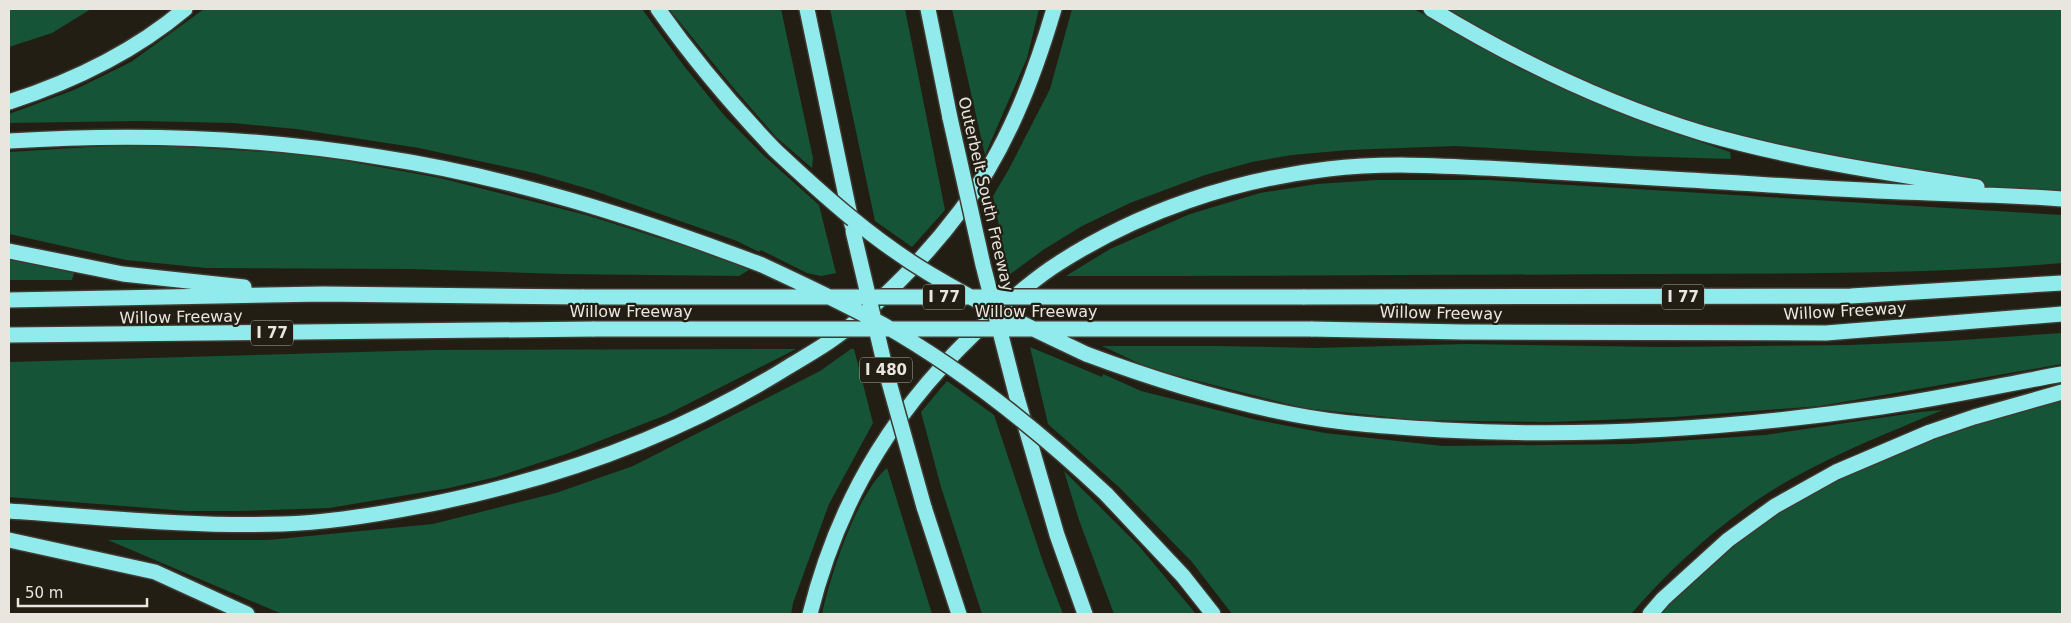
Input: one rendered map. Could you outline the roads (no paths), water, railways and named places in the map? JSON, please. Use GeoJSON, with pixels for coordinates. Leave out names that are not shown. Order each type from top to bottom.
{"type":"FeatureCollection","features":[{"type":"Feature","properties":{"kind":"highway"},"geometry":{"type":"LineString","coordinates":[[9,102],[37,93],[98,64],[136,43],[185,9]]}},
{"type":"Feature","properties":{"kind":"highway"},"geometry":{"type":"LineString","coordinates":[[658,9],[698,64],[732,106],[775,150],[827,198],[879,239],[929,274],[1011,318],[1086,354],[1188,390],[1294,415],[1362,424],[1500,433],[1691,428],[1790,418],[1882,407],[2062,374]]}},
{"type":"Feature","properties":{"kind":"highway","name":"I 480"},"geometry":{"type":"LineString","coordinates":[[807,9],[853,231],[887,375],[924,507],[959,614]]}},
{"type":"Feature","properties":{"kind":"highway","name":"Outerbelt South Freeway"},"geometry":{"type":"LineString","coordinates":[[928,9],[983,265],[1016,394],[1057,535],[1085,614]]}},
{"type":"Feature","properties":{"kind":"highway"},"geometry":{"type":"LineString","coordinates":[[9,511],[192,524],[284,524],[391,512],[463,498],[554,473],[625,448],[702,415],[762,384],[810,354],[855,322],[894,285],[938,238],[964,207],[1000,148],[1021,105],[1041,53],[1054,9]]}},
{"type":"Feature","properties":{"kind":"highway"},"geometry":{"type":"LineString","coordinates":[[1431,9],[1472,34],[1528,64],[1589,93],[1702,133],[1824,162],[2056,198]]}},
{"type":"Feature","properties":{"kind":"highway"},"geometry":{"type":"LineString","coordinates":[[9,141],[157,136],[249,142],[380,157],[442,168],[536,190],[682,234],[762,265],[817,290],[882,324],[928,352],[998,401],[1034,430],[1106,494],[1183,576],[1213,614]]}},
{"type":"Feature","properties":{"kind":"highway"},"geometry":{"type":"LineString","coordinates":[[810,614],[832,542],[855,490],[883,441],[926,384],[967,339],[1020,292],[1058,263],[1139,220],[1189,200],[1237,186],[1321,170],[1419,165],[1886,191],[2056,198]]}},
{"type":"Feature","properties":{"kind":"highway"},"geometry":{"type":"LineString","coordinates":[[9,251],[123,274],[322,294]]}},
{"type":"Feature","properties":{"kind":"highway","name":"Willow Freeway"},"geometry":{"type":"LineString","coordinates":[[9,300],[322,294],[584,297],[1404,296],[1587,298],[1851,296],[2062,283]]}},
{"type":"Feature","properties":{"kind":"highway","name":"Willow Freeway"},"geometry":{"type":"LineString","coordinates":[[9,337],[594,329],[1311,329],[1463,332],[1826,332],[2062,314]]}},
{"type":"Feature","properties":{"kind":"highway"},"geometry":{"type":"LineString","coordinates":[[1650,614],[1663,599],[1728,540],[1775,506],[1836,472],[1930,432],[1974,417],[2062,392]]}},
{"type":"Feature","properties":{"kind":"highway"},"geometry":{"type":"LineString","coordinates":[[9,540],[155,572],[247,614]]}}]}
